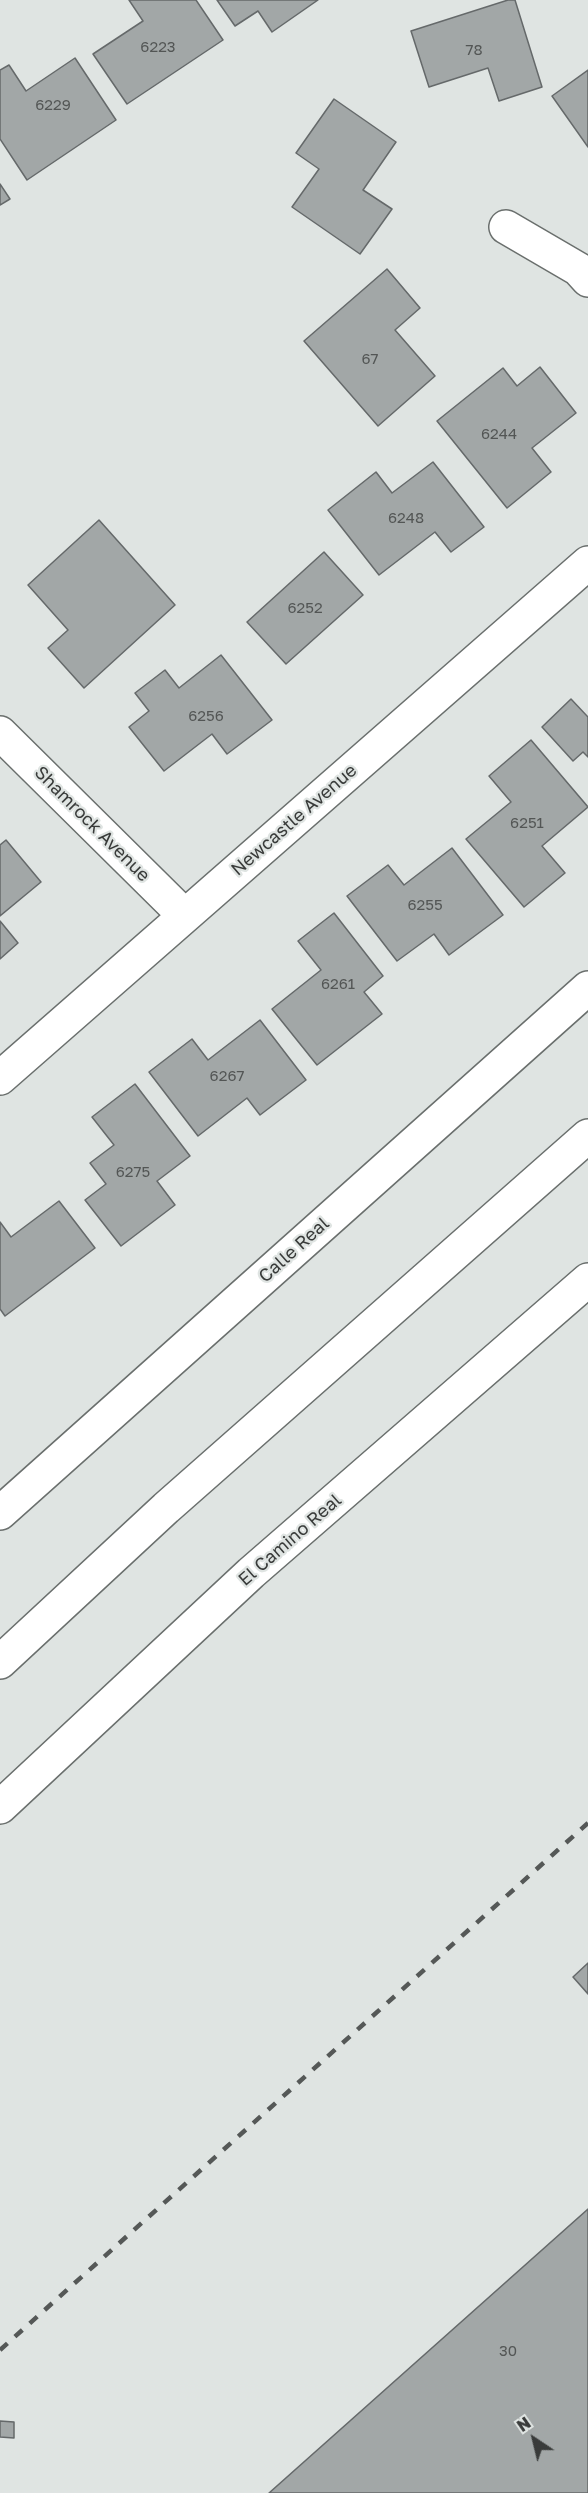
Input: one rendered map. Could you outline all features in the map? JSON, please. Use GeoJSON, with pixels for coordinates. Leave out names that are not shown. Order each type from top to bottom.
{"type":"FeatureCollection","features":[{"type":"Feature","properties":{"kind":"main road"},"geometry":{"type":"LineString","coordinates":[[506,227],[578,269],[588,280]]}},
{"type":"Feature","properties":{"kind":"main road","name":"Newcastle Avenue"},"geometry":{"type":"LineString","coordinates":[[0,1078],[588,563]]}},
{"type":"Feature","properties":{"kind":"main road","name":"Shamrock Avenue"},"geometry":{"type":"LineString","coordinates":[[0,733],[184,915]]}},
{"type":"Feature","properties":{"kind":"main road","name":"Calle Real"},"geometry":{"type":"LineString","coordinates":[[0,1513],[588,988]]}},
{"type":"Feature","properties":{"kind":"main road"},"geometry":{"type":"LineString","coordinates":[[0,1662],[166,1509],[588,1136]]}},
{"type":"Feature","properties":{"kind":"main road","name":"El Camino Real"},"geometry":{"type":"LineString","coordinates":[[0,1807],[251,1573],[588,1280]]}},
{"type":"Feature","properties":{"kind":"building"},"geometry":{"type":"Polygon","coordinates":[[[129,0],[196,0],[223,40],[127,104],[93,54],[143,21],[129,0]]]}},
{"type":"Feature","properties":{"kind":"building"},"geometry":{"type":"Polygon","coordinates":[[[217,0],[318,0],[272,32],[258,11],[235,26],[217,0]]]}},
{"type":"Feature","properties":{"kind":"building"},"geometry":{"type":"Polygon","coordinates":[[[508,0],[515,0],[542,87],[499,101],[488,68],[429,87],[411,31],[508,0]]]}},
{"type":"Feature","properties":{"kind":"building"},"geometry":{"type":"Polygon","coordinates":[[[75,58],[116,120],[27,180],[0,139],[0,70],[9,65],[26,91],[75,58]]]}},
{"type":"Feature","properties":{"kind":"building"},"geometry":{"type":"Polygon","coordinates":[[[588,70],[588,147],[552,96],[588,70]]]}},
{"type":"Feature","properties":{"kind":"building"},"geometry":{"type":"Polygon","coordinates":[[[334,99],[396,142],[363,190],[392,209],[360,254],[292,207],[319,169],[296,153],[334,99]]]}},
{"type":"Feature","properties":{"kind":"building"},"geometry":{"type":"Polygon","coordinates":[[[0,184],[10,199],[0,205],[0,184]]]}},
{"type":"Feature","properties":{"kind":"building"},"geometry":{"type":"Polygon","coordinates":[[[387,269],[420,308],[395,330],[435,376],[378,426],[304,341],[387,269]]]}},
{"type":"Feature","properties":{"kind":"building"},"geometry":{"type":"Polygon","coordinates":[[[540,367],[576,413],[532,448],[551,472],[507,508],[437,421],[503,368],[517,386],[540,367]]]}},
{"type":"Feature","properties":{"kind":"building"},"geometry":{"type":"Polygon","coordinates":[[[433,462],[484,527],[451,552],[435,532],[379,575],[328,510],[376,472],[392,493],[433,462]]]}},
{"type":"Feature","properties":{"kind":"building"},"geometry":{"type":"Polygon","coordinates":[[[99,520],[175,605],[84,688],[48,648],[68,630],[28,585],[99,520]]]}},
{"type":"Feature","properties":{"kind":"building"},"geometry":{"type":"Polygon","coordinates":[[[324,552],[363,595],[286,664],[247,622],[324,552]]]}},
{"type":"Feature","properties":{"kind":"building"},"geometry":{"type":"Polygon","coordinates":[[[221,655],[272,720],[227,754],[212,734],[164,771],[129,727],[149,711],[135,693],[165,670],[179,688],[221,655]]]}},
{"type":"Feature","properties":{"kind":"building"},"geometry":{"type":"Polygon","coordinates":[[[571,699],[588,717],[588,757],[583,752],[573,761],[542,727],[571,699]]]}},
{"type":"Feature","properties":{"kind":"building"},"geometry":{"type":"Polygon","coordinates":[[[531,740],[588,807],[542,846],[565,873],[524,907],[466,839],[511,802],[489,776],[531,740]]]}},
{"type":"Feature","properties":{"kind":"building"},"geometry":{"type":"Polygon","coordinates":[[[6,840],[41,882],[0,916],[0,845],[6,840]]]}},
{"type":"Feature","properties":{"kind":"building"},"geometry":{"type":"Polygon","coordinates":[[[452,848],[503,915],[449,955],[434,934],[397,961],[347,896],[388,865],[404,885],[452,848]]]}},
{"type":"Feature","properties":{"kind":"building"},"geometry":{"type":"Polygon","coordinates":[[[334,913],[383,976],[364,992],[382,1014],[317,1065],[272,1009],[321,970],[298,941],[334,913]]]}},
{"type":"Feature","properties":{"kind":"building"},"geometry":{"type":"Polygon","coordinates":[[[0,921],[18,943],[0,959],[0,921]]]}},
{"type":"Feature","properties":{"kind":"building"},"geometry":{"type":"Polygon","coordinates":[[[260,1020],[306,1080],[260,1115],[247,1098],[198,1136],[149,1072],[192,1039],[208,1060],[260,1020]]]}},
{"type":"Feature","properties":{"kind":"building"},"geometry":{"type":"Polygon","coordinates":[[[135,1084],[190,1156],[157,1181],[175,1205],[121,1246],[85,1200],[106,1184],[90,1163],[114,1145],[92,1117],[135,1084]]]}},
{"type":"Feature","properties":{"kind":"building"},"geometry":{"type":"Polygon","coordinates":[[[59,1201],[95,1248],[5,1316],[0,1309],[0,1222],[11,1237],[59,1201]]]}},
{"type":"Feature","properties":{"kind":"building"},"geometry":{"type":"Polygon","coordinates":[[[588,1963],[588,1994],[573,1977],[588,1963]]]}},
{"type":"Feature","properties":{"kind":"building"},"geometry":{"type":"Polygon","coordinates":[[[588,2209],[588,2493],[269,2493],[588,2209]]]}},
{"type":"Feature","properties":{"kind":"building"},"geometry":{"type":"Polygon","coordinates":[[[0,2421],[14,2422],[14,2438],[0,2437],[0,2421]]]}},
{"type":"Feature","properties":{"kind":"railway"},"geometry":{"type":"LineString","coordinates":[[0,2350],[588,1823]]}}]}
